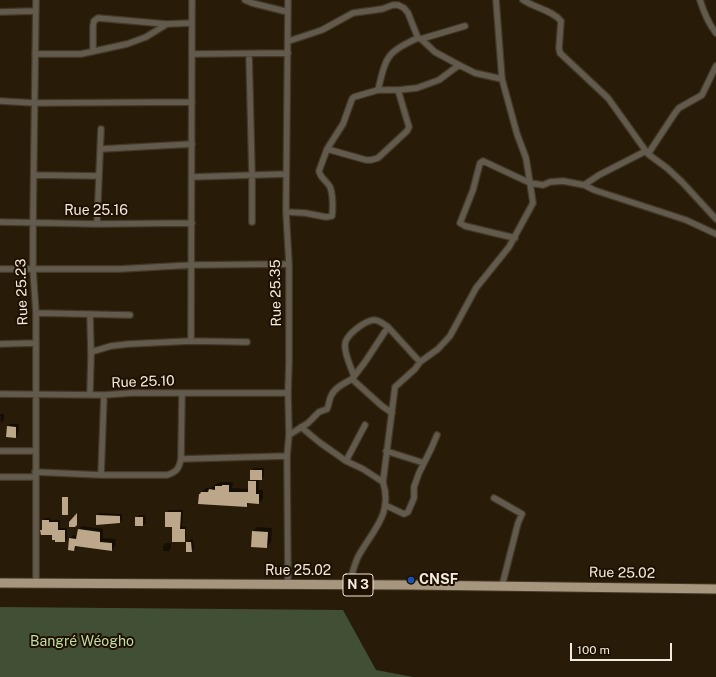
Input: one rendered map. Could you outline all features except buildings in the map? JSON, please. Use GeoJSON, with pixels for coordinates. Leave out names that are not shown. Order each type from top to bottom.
{"type":"FeatureCollection","features":[{"type":"Feature","properties":{"kind":"main road","name":"Rue 25.02"},"geometry":{"type":"LineString","coordinates":[[0,583],[502,586],[716,589]]}},
{"type":"Feature","properties":{"kind":"street","name":"Rue 25.23"},"geometry":{"type":"LineString","coordinates":[[36,0],[33,223],[33,270],[36,313],[36,584]]}},
{"type":"Feature","properties":{"kind":"street"},"geometry":{"type":"LineString","coordinates":[[191,341],[192,0]]}},
{"type":"Feature","properties":{"kind":"street"},"geometry":{"type":"LineString","coordinates":[[245,0],[288,12]]}},
{"type":"Feature","properties":{"kind":"street","name":"Rue 25.35"},"geometry":{"type":"LineString","coordinates":[[288,0],[289,41],[286,174],[286,212],[289,264],[289,435],[287,456],[288,585]]}},
{"type":"Feature","properties":{"kind":"street"},"geometry":{"type":"LineString","coordinates":[[349,585],[358,556],[375,530],[385,505],[387,496],[383,482],[395,387],[415,369],[420,362],[438,349],[450,336],[476,288],[502,258],[515,238],[533,203],[526,158],[517,134],[502,79],[496,0]]}},
{"type":"Feature","properties":{"kind":"street"},"geometry":{"type":"LineString","coordinates":[[523,0],[534,7],[557,16],[561,21],[560,53],[608,98],[647,152],[682,182],[716,219]]}},
{"type":"Feature","properties":{"kind":"street"},"geometry":{"type":"LineString","coordinates":[[700,0],[704,12],[716,33]]}},
{"type":"Feature","properties":{"kind":"street"},"geometry":{"type":"LineString","coordinates":[[289,41],[322,30],[353,13],[398,5],[408,12],[420,38],[435,52],[475,73],[502,79]]}},
{"type":"Feature","properties":{"kind":"street"},"geometry":{"type":"LineString","coordinates":[[0,12],[35,11]]}},
{"type":"Feature","properties":{"kind":"street"},"geometry":{"type":"LineString","coordinates":[[93,51],[93,26],[94,21],[98,18],[167,24],[192,23]]}},
{"type":"Feature","properties":{"kind":"street"},"geometry":{"type":"LineString","coordinates":[[35,54],[81,54],[127,44],[146,37],[167,24]]}},
{"type":"Feature","properties":{"kind":"street"},"geometry":{"type":"LineString","coordinates":[[378,90],[384,67],[391,53],[402,45],[420,38],[465,26]]}},
{"type":"Feature","properties":{"kind":"street"},"geometry":{"type":"LineString","coordinates":[[193,54],[288,53]]}},
{"type":"Feature","properties":{"kind":"street"},"geometry":{"type":"LineString","coordinates":[[249,54],[252,222]]}},
{"type":"Feature","properties":{"kind":"street"},"geometry":{"type":"LineString","coordinates":[[286,212],[305,213],[326,217],[332,216],[330,187],[319,171],[328,149],[343,124],[354,97],[378,90],[417,88],[439,80],[459,65]]}},
{"type":"Feature","properties":{"kind":"street"},"geometry":{"type":"LineString","coordinates":[[584,185],[599,175],[647,152],[667,127],[679,108],[702,95],[716,66]]}},
{"type":"Feature","properties":{"kind":"street"},"geometry":{"type":"LineString","coordinates":[[328,149],[366,160],[378,158],[409,127],[398,90]]}},
{"type":"Feature","properties":{"kind":"street"},"geometry":{"type":"LineString","coordinates":[[0,101],[35,103],[192,102]]}},
{"type":"Feature","properties":{"kind":"street"},"geometry":{"type":"LineString","coordinates":[[97,224],[101,129]]}},
{"type":"Feature","properties":{"kind":"street"},"geometry":{"type":"LineString","coordinates":[[101,149],[192,144]]}},
{"type":"Feature","properties":{"kind":"street"},"geometry":{"type":"LineString","coordinates":[[515,238],[464,226],[460,222],[473,190],[480,163],[483,161],[530,183],[543,185],[550,182],[563,181],[584,185],[594,190],[686,220],[716,234]]}},
{"type":"Feature","properties":{"kind":"street"},"geometry":{"type":"LineString","coordinates":[[192,177],[286,174]]}},
{"type":"Feature","properties":{"kind":"street"},"geometry":{"type":"LineString","coordinates":[[34,176],[99,176]]}},
{"type":"Feature","properties":{"kind":"street","name":"Rue 25.16"},"geometry":{"type":"LineString","coordinates":[[0,222],[97,224],[192,223]]}},
{"type":"Feature","properties":{"kind":"street"},"geometry":{"type":"LineString","coordinates":[[0,270],[120,269],[192,265],[289,264]]}},
{"type":"Feature","properties":{"kind":"street"},"geometry":{"type":"LineString","coordinates":[[36,313],[130,315]]}},
{"type":"Feature","properties":{"kind":"street"},"geometry":{"type":"LineString","coordinates":[[90,314],[90,394]]}},
{"type":"Feature","properties":{"kind":"street"},"geometry":{"type":"LineString","coordinates":[[392,413],[382,406],[353,378],[344,345],[346,338],[353,331],[368,322],[374,320],[379,321],[388,327],[420,362]]}},
{"type":"Feature","properties":{"kind":"street"},"geometry":{"type":"LineString","coordinates":[[289,435],[308,423],[319,412],[327,409],[333,392],[353,378],[369,357],[388,327]]}},
{"type":"Feature","properties":{"kind":"street"},"geometry":{"type":"LineString","coordinates":[[91,352],[111,346],[129,344],[191,341],[247,342]]}},
{"type":"Feature","properties":{"kind":"street"},"geometry":{"type":"LineString","coordinates":[[0,344],[36,343]]}},
{"type":"Feature","properties":{"kind":"street","name":"Rue 25.10"},"geometry":{"type":"LineString","coordinates":[[0,394],[104,395],[132,393],[288,393]]}},
{"type":"Feature","properties":{"kind":"street"},"geometry":{"type":"LineString","coordinates":[[0,477],[35,475],[167,475],[174,473],[179,468],[181,459],[182,393]]}},
{"type":"Feature","properties":{"kind":"street"},"geometry":{"type":"LineString","coordinates":[[101,475],[104,395]]}},
{"type":"Feature","properties":{"kind":"street"},"geometry":{"type":"LineString","coordinates":[[346,461],[364,425]]}},
{"type":"Feature","properties":{"kind":"street"},"geometry":{"type":"LineString","coordinates":[[301,428],[346,461],[363,469],[383,482]]}},
{"type":"Feature","properties":{"kind":"street"},"geometry":{"type":"LineString","coordinates":[[385,505],[406,514],[408,512],[414,498],[414,487],[437,435]]}},
{"type":"Feature","properties":{"kind":"street"},"geometry":{"type":"LineString","coordinates":[[0,451],[35,451]]}},
{"type":"Feature","properties":{"kind":"street"},"geometry":{"type":"LineString","coordinates":[[386,451],[424,462]]}},
{"type":"Feature","properties":{"kind":"street"},"geometry":{"type":"LineString","coordinates":[[181,459],[287,456]]}},
{"type":"Feature","properties":{"kind":"street"},"geometry":{"type":"LineString","coordinates":[[494,498],[522,514],[518,523],[502,586]]}},
{"type":"Feature","properties":{"kind":"green space","name":"Bangré Wéogho"},"geometry":{"type":"Polygon","coordinates":[[[0,607],[343,610],[376,670],[413,677],[0,677],[0,607]]]}},
{"type":"Feature","properties":{"kind":"place","name":"CNSF"},"geometry":{"type":"Point","coordinates":[411,580]}}]}
